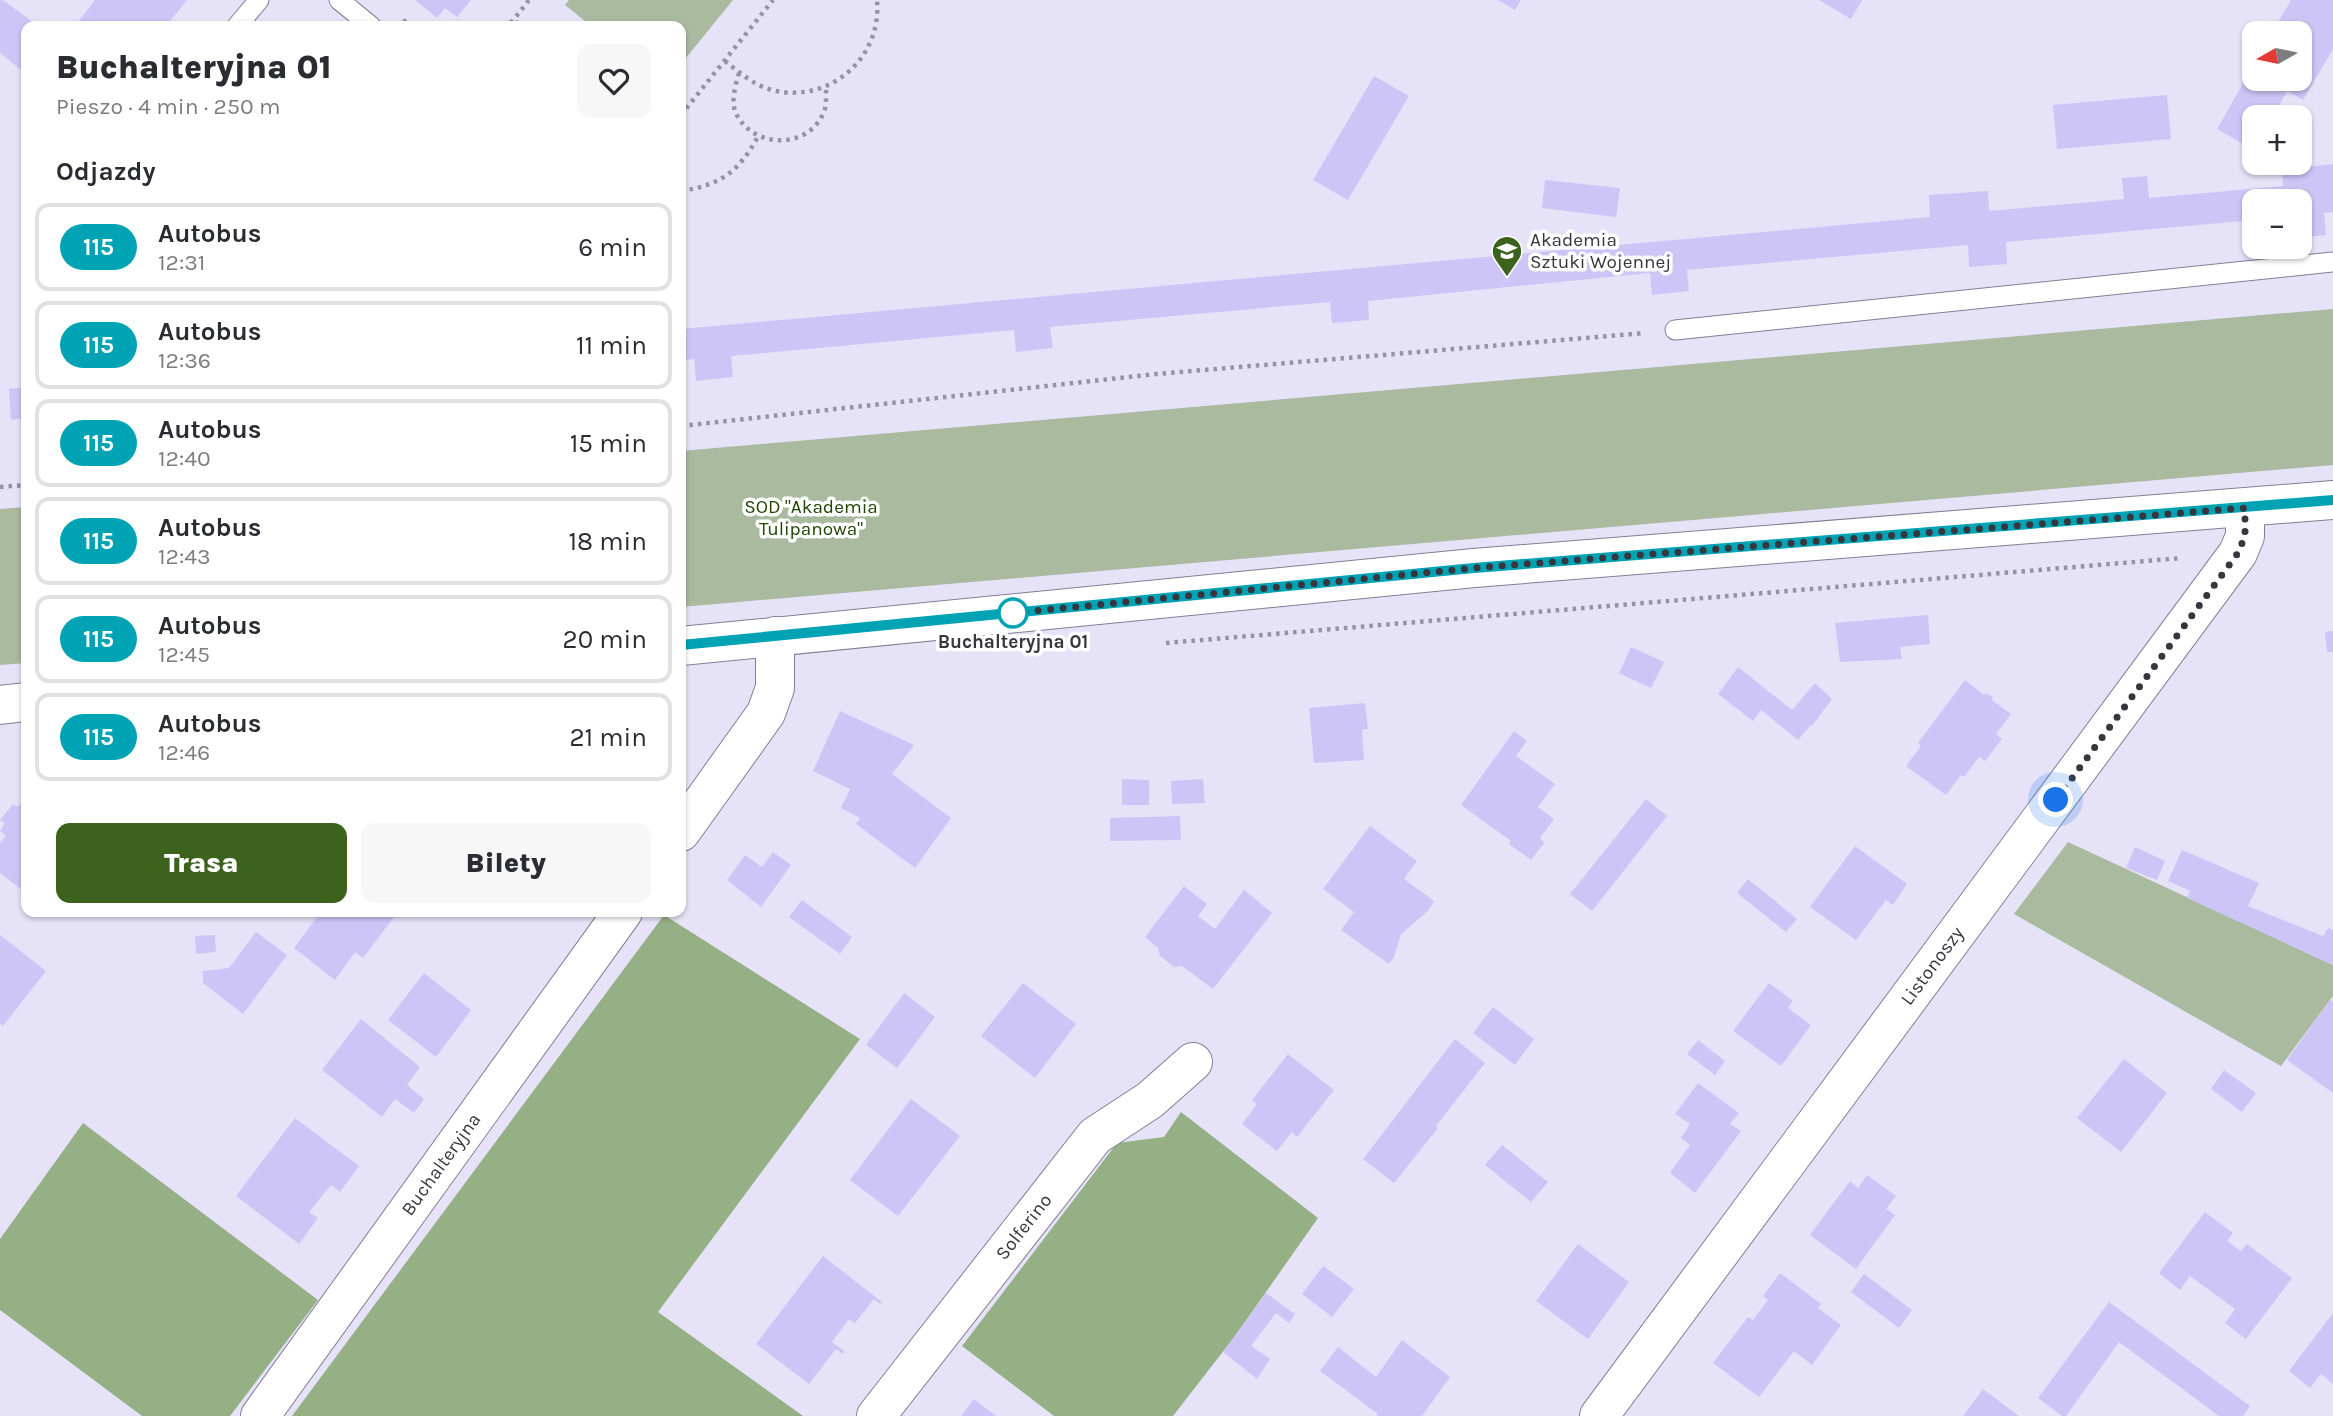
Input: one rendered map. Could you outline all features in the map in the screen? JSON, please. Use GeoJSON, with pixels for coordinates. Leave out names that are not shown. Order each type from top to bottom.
{"type":"FeatureCollection","features":[{"type":"Feature","properties":{"kind":"street"},"geometry":{"type":"LineString","coordinates":[[686,645],[1488,567],[2333,500]]}},
{"type":"Feature","properties":{"kind":"street","name":"Listonoszy"},"geometry":{"type":"LineString","coordinates":[[1599,1416],[2238,553],[2245,536],[2245,508]]}},
{"type":"Feature","properties":{"kind":"street"},"geometry":{"type":"LineString","coordinates":[[686,825],[766,713],[775,688],[775,636]]}},
{"type":"Feature","properties":{"kind":"street"},"geometry":{"type":"LineString","coordinates":[[0,705],[21,703]]}},
{"type":"Feature","properties":{"kind":"street","name":"Buchalteryjna"},"geometry":{"type":"LineString","coordinates":[[260,1416],[619,917]]}},
{"type":"Feature","properties":{"kind":"street","name":"Solferino"},"geometry":{"type":"LineString","coordinates":[[876,1416],[1095,1136],[1150,1100],[1193,1062]]}},
{"type":"Feature","properties":{"kind":"lane"},"geometry":{"type":"LineString","coordinates":[[241,21],[259,0]]}},
{"type":"Feature","properties":{"kind":"lane"},"geometry":{"type":"LineString","coordinates":[[340,0],[365,21]]}},
{"type":"Feature","properties":{"kind":"lane"},"geometry":{"type":"LineString","coordinates":[[1675,330],[2333,262]]}},
{"type":"Feature","properties":{"kind":"path"},"geometry":{"type":"LineString","coordinates":[[512,21],[529,0]]}},
{"type":"Feature","properties":{"kind":"path"},"geometry":{"type":"LineString","coordinates":[[686,109],[773,0]]}},
{"type":"Feature","properties":{"kind":"path"},"geometry":{"type":"LineString","coordinates":[[724,61],[760,86],[775,91],[794,93],[826,87],[843,79],[865,54],[875,30],[877,0]]}},
{"type":"Feature","properties":{"kind":"path"},"geometry":{"type":"LineString","coordinates":[[739,73],[734,90],[734,109],[752,132],[772,141],[788,141],[813,128],[823,114],[826,87]]}},
{"type":"Feature","properties":{"kind":"path"},"geometry":{"type":"LineString","coordinates":[[686,190],[724,178],[741,163],[759,135]]}},
{"type":"Feature","properties":{"kind":"path"},"geometry":{"type":"LineString","coordinates":[[686,425],[1156,373],[1675,330]]}},
{"type":"Feature","properties":{"kind":"path"},"geometry":{"type":"LineString","coordinates":[[0,487],[21,485]]}},
{"type":"Feature","properties":{"kind":"path"},"geometry":{"type":"LineString","coordinates":[[1157,644],[2238,553]]}},
{"type":"Feature","properties":{"kind":"green space"},"geometry":{"type":"Polygon","coordinates":[[[569,0],[733,0],[686,58],[686,21],[585,21],[565,5],[569,0]]]}},
{"type":"Feature","properties":{"kind":"green space","name":"SOD \"Akademia Tulipanowa\""},"geometry":{"type":"Polygon","coordinates":[[[2333,309],[2333,465],[686,607],[686,451],[2333,309]]]}},
{"type":"Feature","properties":{"kind":"green space"},"geometry":{"type":"Polygon","coordinates":[[[21,507],[21,663],[0,665],[0,509],[21,507]]]}},
{"type":"Feature","properties":{"kind":"green space"},"geometry":{"type":"Polygon","coordinates":[[[2068,842],[2333,965],[2333,996],[2281,1066],[2014,914],[2068,842]]]}},
{"type":"Feature","properties":{"kind":"green space"},"geometry":{"type":"Polygon","coordinates":[[[663,917],[667,917],[860,1039],[658,1312],[803,1416],[292,1416],[663,917]]]}},
{"type":"Feature","properties":{"kind":"green space"},"geometry":{"type":"Polygon","coordinates":[[[1181,1112],[1318,1218],[1235,1336],[1173,1416],[1054,1416],[962,1346],[1117,1143],[1164,1137],[1181,1112]]]}},
{"type":"Feature","properties":{"kind":"green space"},"geometry":{"type":"Polygon","coordinates":[[[83,1123],[318,1300],[230,1416],[142,1416],[0,1310],[0,1239],[83,1123]]]}},
{"type":"Feature","properties":{"kind":"building"},"geometry":{"type":"Polygon","coordinates":[[[0,0],[3,0],[31,21],[21,21],[21,70],[0,53],[0,0]]]}},
{"type":"Feature","properties":{"kind":"building"},"geometry":{"type":"Polygon","coordinates":[[[95,0],[187,0],[170,21],[79,21],[95,0]]]}},
{"type":"Feature","properties":{"kind":"building"},"geometry":{"type":"Polygon","coordinates":[[[415,0],[471,0],[457,17],[445,8],[437,18],[415,0]]]}},
{"type":"Feature","properties":{"kind":"building"},"geometry":{"type":"Polygon","coordinates":[[[1498,0],[1521,0],[1515,10],[1498,0]]]}},
{"type":"Feature","properties":{"kind":"building"},"geometry":{"type":"Polygon","coordinates":[[[1819,0],[1862,0],[1851,19],[1819,0]]]}},
{"type":"Feature","properties":{"kind":"building"},"geometry":{"type":"Polygon","coordinates":[[[2291,0],[2333,0],[2333,49],[2312,85],[2312,21],[2279,21],[2291,0]]]}},
{"type":"Feature","properties":{"kind":"building"},"geometry":{"type":"Polygon","coordinates":[[[1374,76],[1409,96],[1348,200],[1313,180],[1374,76]]]}},
{"type":"Feature","properties":{"kind":"building"},"geometry":{"type":"Polygon","coordinates":[[[2242,85],[2242,91],[2287,91],[2279,105],[2242,105],[2242,143],[2217,129],[2242,85]]]}},
{"type":"Feature","properties":{"kind":"building"},"geometry":{"type":"Polygon","coordinates":[[[2287,91],[2308,91],[2303,100],[2287,91]]]}},
{"type":"Feature","properties":{"kind":"building"},"geometry":{"type":"Polygon","coordinates":[[[2167,95],[2171,139],[2057,149],[2053,105],[2167,95]]]}},
{"type":"Feature","properties":{"kind":"building"},"geometry":{"type":"Polygon","coordinates":[[[2333,164],[2333,212],[2324,213],[2326,235],[2312,237],[2312,189],[2250,189],[2283,186],[2282,175],[2312,175],[2312,166],[2333,164]]]}},
{"type":"Feature","properties":{"kind":"building"},"geometry":{"type":"Polygon","coordinates":[[[2147,176],[2149,198],[2242,190],[2242,221],[2006,242],[2007,264],[1969,267],[1968,245],[1687,270],[1689,291],[1652,295],[1650,273],[1368,301],[1369,320],[1332,323],[1330,302],[1050,327],[1053,348],[1016,352],[1014,330],[731,356],[733,377],[696,381],[694,359],[686,360],[686,329],[1930,217],[1929,195],[1988,191],[1989,211],[2124,199],[2122,178],[2147,176]]]}},
{"type":"Feature","properties":{"kind":"building"},"geometry":{"type":"Polygon","coordinates":[[[1545,180],[1620,188],[1616,217],[1542,208],[1545,180]]]}},
{"type":"Feature","properties":{"kind":"building"},"geometry":{"type":"Polygon","coordinates":[[[21,388],[21,419],[11,420],[9,389],[21,388]]]}},
{"type":"Feature","properties":{"kind":"building"},"geometry":{"type":"Polygon","coordinates":[[[1928,615],[1930,644],[1900,647],[1902,659],[1840,662],[1835,623],[1928,615]]]}},
{"type":"Feature","properties":{"kind":"building"},"geometry":{"type":"Polygon","coordinates":[[[2333,631],[2333,652],[2327,652],[2325,632],[2333,631]]]}},
{"type":"Feature","properties":{"kind":"building"},"geometry":{"type":"Polygon","coordinates":[[[1631,647],[1664,662],[1651,688],[1619,673],[1631,647]]]}},
{"type":"Feature","properties":{"kind":"building"},"geometry":{"type":"Polygon","coordinates":[[[1738,667],[1792,710],[1815,683],[1832,699],[1798,740],[1761,710],[1753,721],[1718,694],[1738,667]]]}},
{"type":"Feature","properties":{"kind":"building"},"geometry":{"type":"Polygon","coordinates":[[[1965,680],[1984,695],[1986,693],[1993,697],[1992,700],[2011,714],[1996,734],[2002,739],[1985,761],[1979,757],[1946,795],[1906,766],[1921,746],[1918,743],[1965,680]]]}},
{"type":"Feature","properties":{"kind":"building"},"geometry":{"type":"Polygon","coordinates":[[[1365,703],[1368,729],[1362,730],[1364,760],[1314,763],[1309,708],[1365,703]]]}},
{"type":"Feature","properties":{"kind":"building"},"geometry":{"type":"Polygon","coordinates":[[[840,711],[914,745],[892,774],[951,818],[915,868],[856,824],[860,818],[841,808],[850,789],[813,771],[840,711]]]}},
{"type":"Feature","properties":{"kind":"building"},"geometry":{"type":"Polygon","coordinates":[[[1514,731],[1527,741],[1516,756],[1555,784],[1538,807],[1554,819],[1540,838],[1544,843],[1531,860],[1509,844],[1511,841],[1461,805],[1514,731]]]}},
{"type":"Feature","properties":{"kind":"building"},"geometry":{"type":"Polygon","coordinates":[[[1122,779],[1149,780],[1149,805],[1122,805],[1122,779]]]}},
{"type":"Feature","properties":{"kind":"building"},"geometry":{"type":"Polygon","coordinates":[[[1203,779],[1205,803],[1172,804],[1171,781],[1203,779]]]}},
{"type":"Feature","properties":{"kind":"building"},"geometry":{"type":"Polygon","coordinates":[[[1646,799],[1667,816],[1592,911],[1570,894],[1646,799]]]}},
{"type":"Feature","properties":{"kind":"building"},"geometry":{"type":"Polygon","coordinates":[[[21,802],[21,889],[0,873],[0,843],[6,836],[0,831],[5,823],[0,820],[13,804],[18,807],[21,802]]]}},
{"type":"Feature","properties":{"kind":"building"},"geometry":{"type":"Polygon","coordinates":[[[1180,816],[1181,840],[1110,841],[1110,818],[1180,816]]]}},
{"type":"Feature","properties":{"kind":"building"},"geometry":{"type":"Polygon","coordinates":[[[1370,826],[1417,861],[1404,879],[1434,901],[1428,911],[1401,934],[1389,964],[1341,930],[1354,912],[1323,889],[1370,826]]]}},
{"type":"Feature","properties":{"kind":"building"},"geometry":{"type":"Polygon","coordinates":[[[1855,846],[1907,884],[1893,905],[1886,900],[1856,940],[1810,907],[1855,846]]]}},
{"type":"Feature","properties":{"kind":"building"},"geometry":{"type":"Polygon","coordinates":[[[2135,847],[2165,861],[2157,880],[2126,868],[2135,847]]]}},
{"type":"Feature","properties":{"kind":"building"},"geometry":{"type":"Polygon","coordinates":[[[2182,850],[2259,883],[2248,906],[2323,936],[2328,928],[2333,930],[2333,965],[2187,898],[2190,891],[2168,881],[2182,850]]]}},
{"type":"Feature","properties":{"kind":"building"},"geometry":{"type":"Polygon","coordinates":[[[773,852],[791,865],[761,907],[727,880],[745,855],[762,867],[773,852]]]}},
{"type":"Feature","properties":{"kind":"building"},"geometry":{"type":"Polygon","coordinates":[[[1748,879],[1797,919],[1786,932],[1737,893],[1748,879]]]}},
{"type":"Feature","properties":{"kind":"building"},"geometry":{"type":"Polygon","coordinates":[[[1184,886],[1207,904],[1198,916],[1215,929],[1244,890],[1272,913],[1213,989],[1182,966],[1174,967],[1160,956],[1158,948],[1145,937],[1184,886]]]}},
{"type":"Feature","properties":{"kind":"building"},"geometry":{"type":"Polygon","coordinates":[[[802,900],[852,937],[840,954],[789,917],[802,900]]]}},
{"type":"Feature","properties":{"kind":"building"},"geometry":{"type":"Polygon","coordinates":[[[317,917],[394,917],[363,958],[355,952],[335,980],[294,948],[317,917]]]}},
{"type":"Feature","properties":{"kind":"building"},"geometry":{"type":"Polygon","coordinates":[[[256,932],[287,955],[243,1014],[203,983],[203,971],[229,968],[256,932]]]}},
{"type":"Feature","properties":{"kind":"building"},"geometry":{"type":"Polygon","coordinates":[[[0,935],[46,971],[3,1026],[0,1024],[0,935]]]}},
{"type":"Feature","properties":{"kind":"building"},"geometry":{"type":"Polygon","coordinates":[[[215,935],[216,952],[196,954],[195,936],[215,935]]]}},
{"type":"Feature","properties":{"kind":"building"},"geometry":{"type":"Polygon","coordinates":[[[424,973],[471,1010],[436,1057],[388,1020],[424,973]]]}},
{"type":"Feature","properties":{"kind":"building"},"geometry":{"type":"Polygon","coordinates":[[[1023,983],[1076,1024],[1035,1078],[981,1036],[1023,983]]]}},
{"type":"Feature","properties":{"kind":"building"},"geometry":{"type":"Polygon","coordinates":[[[1769,983],[1793,1001],[1788,1008],[1811,1025],[1781,1066],[1733,1031],[1769,983]]]}},
{"type":"Feature","properties":{"kind":"building"},"geometry":{"type":"Polygon","coordinates":[[[904,993],[935,1017],[897,1068],[866,1045],[904,993]]]}},
{"type":"Feature","properties":{"kind":"building"},"geometry":{"type":"Polygon","coordinates":[[[2330,1000],[2333,1002],[2333,1093],[2287,1060],[2330,1000]]]}},
{"type":"Feature","properties":{"kind":"building"},"geometry":{"type":"Polygon","coordinates":[[[1493,1007],[1534,1039],[1515,1065],[1473,1033],[1493,1007]]]}},
{"type":"Feature","properties":{"kind":"building"},"geometry":{"type":"Polygon","coordinates":[[[361,1019],[420,1067],[407,1085],[424,1099],[414,1113],[395,1099],[382,1117],[322,1070],[361,1019]]]}},
{"type":"Feature","properties":{"kind":"building"},"geometry":{"type":"Polygon","coordinates":[[[1455,1039],[1485,1063],[1394,1183],[1363,1159],[1455,1039]]]}},
{"type":"Feature","properties":{"kind":"building"},"geometry":{"type":"Polygon","coordinates":[[[1698,1040],[1725,1061],[1715,1075],[1687,1054],[1698,1040]]]}},
{"type":"Feature","properties":{"kind":"building"},"geometry":{"type":"Polygon","coordinates":[[[1288,1054],[1334,1090],[1297,1137],[1292,1132],[1277,1151],[1242,1124],[1257,1104],[1252,1100],[1288,1054]]]}},
{"type":"Feature","properties":{"kind":"building"},"geometry":{"type":"Polygon","coordinates":[[[2124,1059],[2167,1093],[2121,1152],[2077,1118],[2124,1059]]]}},
{"type":"Feature","properties":{"kind":"building"},"geometry":{"type":"Polygon","coordinates":[[[2224,1070],[2256,1093],[2242,1112],[2211,1089],[2224,1070]]]}},
{"type":"Feature","properties":{"kind":"building"},"geometry":{"type":"Polygon","coordinates":[[[1698,1083],[1739,1113],[1730,1124],[1741,1131],[1695,1193],[1670,1173],[1690,1145],[1681,1138],[1690,1124],[1675,1114],[1698,1083]]]}},
{"type":"Feature","properties":{"kind":"building"},"geometry":{"type":"Polygon","coordinates":[[[911,1099],[960,1136],[898,1216],[850,1180],[911,1099]]]}},
{"type":"Feature","properties":{"kind":"building"},"geometry":{"type":"Polygon","coordinates":[[[295,1118],[359,1166],[340,1192],[331,1185],[309,1212],[318,1218],[299,1244],[236,1196],[295,1118]]]}},
{"type":"Feature","properties":{"kind":"building"},"geometry":{"type":"Polygon","coordinates":[[[1502,1145],[1548,1182],[1531,1202],[1485,1165],[1502,1145]]]}},
{"type":"Feature","properties":{"kind":"building"},"geometry":{"type":"Polygon","coordinates":[[[1867,1175],[1896,1196],[1886,1209],[1895,1215],[1856,1269],[1810,1235],[1850,1181],[1858,1188],[1867,1175]]]}},
{"type":"Feature","properties":{"kind":"building"},"geometry":{"type":"Polygon","coordinates":[[[2205,1212],[2233,1233],[2227,1241],[2241,1251],[2247,1244],[2292,1278],[2246,1339],[2225,1323],[2235,1309],[2190,1276],[2180,1290],[2159,1273],[2205,1212]]]}},
{"type":"Feature","properties":{"kind":"building"},"geometry":{"type":"Polygon","coordinates":[[[1578,1244],[1629,1282],[1588,1339],[1536,1301],[1578,1244]]]}},
{"type":"Feature","properties":{"kind":"building"},"geometry":{"type":"Polygon","coordinates":[[[823,1256],[882,1302],[880,1304],[874,1299],[855,1323],[849,1319],[832,1342],[844,1351],[843,1354],[836,1349],[809,1384],[756,1344],[823,1256]]]}},
{"type":"Feature","properties":{"kind":"building"},"geometry":{"type":"Polygon","coordinates":[[[1323,1266],[1354,1289],[1332,1317],[1302,1294],[1323,1266]]]}},
{"type":"Feature","properties":{"kind":"building"},"geometry":{"type":"Polygon","coordinates":[[[1780,1273],[1821,1304],[1818,1308],[1841,1325],[1812,1365],[1794,1351],[1759,1397],[1713,1363],[1748,1317],[1753,1320],[1768,1300],[1763,1296],[1780,1273]]]}},
{"type":"Feature","properties":{"kind":"building"},"geometry":{"type":"Polygon","coordinates":[[[1864,1274],[1912,1310],[1899,1328],[1851,1292],[1864,1274]]]}},
{"type":"Feature","properties":{"kind":"building"},"geometry":{"type":"Polygon","coordinates":[[[1266,1293],[1295,1314],[1289,1323],[1276,1313],[1251,1346],[1270,1359],[1257,1379],[1223,1352],[1266,1293]]]}},
{"type":"Feature","properties":{"kind":"building"},"geometry":{"type":"Polygon","coordinates":[[[2109,1302],[2250,1406],[2243,1416],[2219,1416],[2119,1342],[2066,1416],[2062,1416],[2038,1398],[2109,1302]]]}},
{"type":"Feature","properties":{"kind":"building"},"geometry":{"type":"Polygon","coordinates":[[[2333,1313],[2333,1384],[2321,1374],[2310,1388],[2289,1371],[2333,1313]]]}},
{"type":"Feature","properties":{"kind":"building"},"geometry":{"type":"Polygon","coordinates":[[[1402,1340],[1450,1377],[1422,1416],[1376,1416],[1378,1414],[1320,1371],[1338,1347],[1376,1377],[1402,1340]]]}},
{"type":"Feature","properties":{"kind":"building"},"geometry":{"type":"Polygon","coordinates":[[[1983,1389],[2019,1416],[1963,1416],[1983,1389]]]}},
{"type":"Feature","properties":{"kind":"building"},"geometry":{"type":"Polygon","coordinates":[[[974,1399],[996,1416],[961,1416],[974,1399]]]}},
{"type":"Feature","properties":{"kind":"bus line","name":"115"},"geometry":{"type":"LineString","coordinates":[[686,645],[1474,568],[2333,500]]}},
{"type":"Feature","properties":{"kind":"place","name":"Akademia Sztuki Wojennej"},"geometry":{"type":"Point","coordinates":[1507,278]}},
{"type":"Feature","properties":{"kind":"place","name":"Buchalteryjna 01"},"geometry":{"type":"Point","coordinates":[1013,613]}},
{"type":"Feature","properties":{"kind":"route"},"geometry":{"type":"LineString","coordinates":[[1013,613],[1474,568],[2245,508],[2245,536],[2238,553],[2056,800]]}}]}
